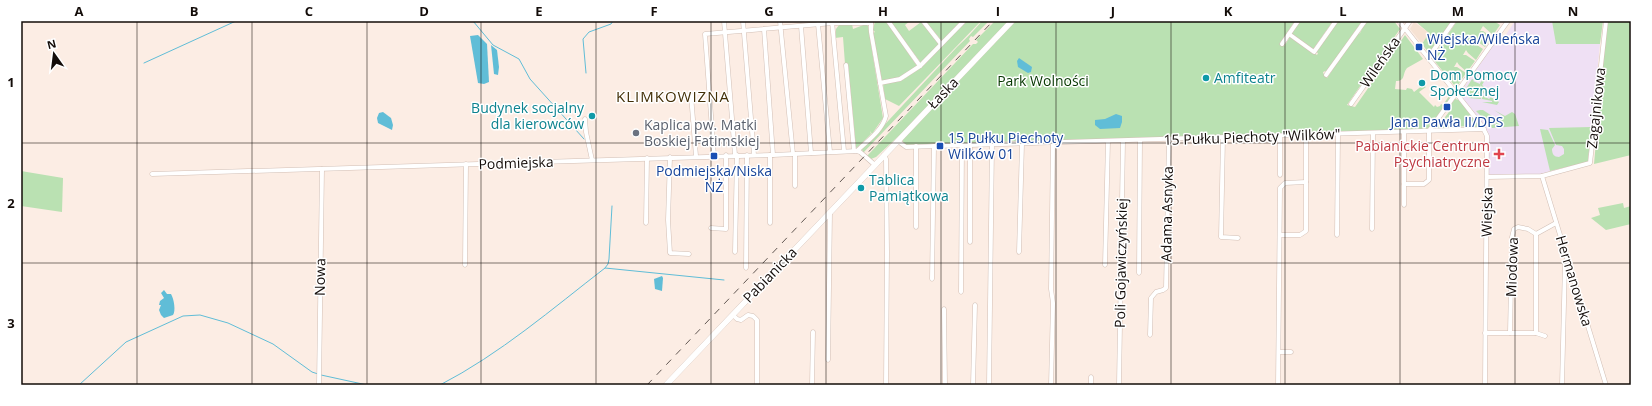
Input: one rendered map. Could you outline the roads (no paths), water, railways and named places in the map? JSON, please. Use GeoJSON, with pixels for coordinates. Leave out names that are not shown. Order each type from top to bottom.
{"type":"FeatureCollection","features":[{"type":"Feature","properties":{"kind":"main road","name":"Łaska"},"geometry":{"type":"LineString","coordinates":[[875,165],[1012,21]]}},
{"type":"Feature","properties":{"kind":"main road","name":"Pabianicka"},"geometry":{"type":"LineString","coordinates":[[666,385],[875,165]]}},
{"type":"Feature","properties":{"kind":"street"},"geometry":{"type":"LineString","coordinates":[[724,21],[736,155],[735,252]]}},
{"type":"Feature","properties":{"kind":"street"},"geometry":{"type":"LineString","coordinates":[[743,21],[754,155]]}},
{"type":"Feature","properties":{"kind":"street"},"geometry":{"type":"LineString","coordinates":[[780,21],[794,154],[795,186]]}},
{"type":"Feature","properties":{"kind":"street"},"geometry":{"type":"LineString","coordinates":[[888,21],[920,66]]}},
{"type":"Feature","properties":{"kind":"street"},"geometry":{"type":"LineString","coordinates":[[923,21],[941,44]]}},
{"type":"Feature","properties":{"kind":"street"},"geometry":{"type":"LineString","coordinates":[[880,83],[900,79],[920,66],[964,21]]}},
{"type":"Feature","properties":{"kind":"street"},"geometry":{"type":"LineString","coordinates":[[1282,44],[1298,21]]}},
{"type":"Feature","properties":{"kind":"street"},"geometry":{"type":"LineString","coordinates":[[1289,34],[1314,52],[1336,21]]}},
{"type":"Feature","properties":{"kind":"street"},"geometry":{"type":"LineString","coordinates":[[1326,75],[1364,21]]}},
{"type":"Feature","properties":{"kind":"street","name":"Wiejska"},"geometry":{"type":"LineString","coordinates":[[1399,21],[1484,129],[1487,141],[1485,385]]}},
{"type":"Feature","properties":{"kind":"street","name":"Wileńska"},"geometry":{"type":"LineString","coordinates":[[1351,104],[1410,21]]}},
{"type":"Feature","properties":{"kind":"street"},"geometry":{"type":"LineString","coordinates":[[1428,58],[1454,21]]}},
{"type":"Feature","properties":{"kind":"street"},"geometry":{"type":"LineString","coordinates":[[1404,184],[1424,184],[1429,180],[1429,131],[1508,21]]}},
{"type":"Feature","properties":{"kind":"street","name":"Zagajnikowa"},"geometry":{"type":"LineString","coordinates":[[1487,177],[1542,176],[1590,163],[1606,21]]}},
{"type":"Feature","properties":{"kind":"street"},"geometry":{"type":"LineString","coordinates":[[714,156],[705,34],[833,22],[871,22],[870,30],[885,118],[874,135],[855,151]]}},
{"type":"Feature","properties":{"kind":"street"},"geometry":{"type":"LineString","coordinates":[[833,22],[844,152]]}},
{"type":"Feature","properties":{"kind":"street"},"geometry":{"type":"LineString","coordinates":[[818,24],[830,152]]}},
{"type":"Feature","properties":{"kind":"street"},"geometry":{"type":"LineString","coordinates":[[801,26],[811,153]]}},
{"type":"Feature","properties":{"kind":"street"},"geometry":{"type":"LineString","coordinates":[[764,29],[771,155],[770,223]]}},
{"type":"Feature","properties":{"kind":"street"},"geometry":{"type":"LineString","coordinates":[[846,65],[855,151]]}},
{"type":"Feature","properties":{"kind":"street"},"geometry":{"type":"LineString","coordinates":[[691,95],[696,156]]}},
{"type":"Feature","properties":{"kind":"street"},"geometry":{"type":"LineString","coordinates":[[585,119],[586,132],[592,160]]}},
{"type":"Feature","properties":{"kind":"street","name":"15 Pułku Piechoty \"Wilków\""},"geometry":{"type":"LineString","coordinates":[[898,141],[904,147],[1373,134],[1484,129]]}},
{"type":"Feature","properties":{"kind":"street"},"geometry":{"type":"LineString","coordinates":[[1404,132],[1404,206]]}},
{"type":"Feature","properties":{"kind":"street"},"geometry":{"type":"LineString","coordinates":[[1337,235],[1338,134]]}},
{"type":"Feature","properties":{"kind":"street"},"geometry":{"type":"LineString","coordinates":[[1372,229],[1373,134]]}},
{"type":"Feature","properties":{"kind":"street"},"geometry":{"type":"LineString","coordinates":[[1280,235],[1300,235],[1306,231],[1306,135]]}},
{"type":"Feature","properties":{"kind":"street"},"geometry":{"type":"LineString","coordinates":[[1280,136],[1280,175]]}},
{"type":"Feature","properties":{"kind":"street"},"geometry":{"type":"LineString","coordinates":[[1223,138],[1221,237],[1238,238]]}},
{"type":"Feature","properties":{"kind":"street","name":"Adama Asnyka"},"geometry":{"type":"LineString","coordinates":[[1150,335],[1151,298],[1156,292],[1166,288],[1168,139]]}},
{"type":"Feature","properties":{"kind":"street"},"geometry":{"type":"LineString","coordinates":[[1138,273],[1140,140]]}},
{"type":"Feature","properties":{"kind":"street"},"geometry":{"type":"LineString","coordinates":[[1105,265],[1108,141]]}},
{"type":"Feature","properties":{"kind":"street","name":"Poli Gojawiczyńskiej"},"geometry":{"type":"LineString","coordinates":[[1119,385],[1123,141]]}},
{"type":"Feature","properties":{"kind":"street"},"geometry":{"type":"LineString","coordinates":[[1051,385],[1053,303],[1053,143]]}},
{"type":"Feature","properties":{"kind":"street"},"geometry":{"type":"LineString","coordinates":[[1019,252],[1022,144]]}},
{"type":"Feature","properties":{"kind":"street"},"geometry":{"type":"LineString","coordinates":[[961,292],[962,145]]}},
{"type":"Feature","properties":{"kind":"street"},"geometry":{"type":"LineString","coordinates":[[970,145],[970,242]]}},
{"type":"Feature","properties":{"kind":"street"},"geometry":{"type":"LineString","coordinates":[[989,385],[992,145]]}},
{"type":"Feature","properties":{"kind":"street"},"geometry":{"type":"LineString","coordinates":[[916,146],[916,227]]}},
{"type":"Feature","properties":{"kind":"street"},"geometry":{"type":"LineString","coordinates":[[932,279],[934,146]]}},
{"type":"Feature","properties":{"kind":"street"},"geometry":{"type":"LineString","coordinates":[[855,151],[860,152],[875,165]]}},
{"type":"Feature","properties":{"kind":"street","name":"Podmiejska"},"geometry":{"type":"LineString","coordinates":[[152,174],[726,155],[771,155],[855,151]]}},
{"type":"Feature","properties":{"kind":"street"},"geometry":{"type":"LineString","coordinates":[[711,228],[726,229],[726,155]]}},
{"type":"Feature","properties":{"kind":"street"},"geometry":{"type":"LineString","coordinates":[[746,268],[747,155]]}},
{"type":"Feature","properties":{"kind":"street"},"geometry":{"type":"LineString","coordinates":[[884,155],[886,159],[886,385]]}},
{"type":"Feature","properties":{"kind":"street"},"geometry":{"type":"LineString","coordinates":[[670,157],[668,220],[670,252],[689,254]]}},
{"type":"Feature","properties":{"kind":"street"},"geometry":{"type":"LineString","coordinates":[[646,223],[647,158]]}},
{"type":"Feature","properties":{"kind":"street"},"geometry":{"type":"LineString","coordinates":[[465,265],[466,164]]}},
{"type":"Feature","properties":{"kind":"street","name":"Nowa"},"geometry":{"type":"LineString","coordinates":[[319,385],[322,169]]}},
{"type":"Feature","properties":{"kind":"street","name":"Hermanowska"},"geometry":{"type":"LineString","coordinates":[[1542,176],[1606,385]]}},
{"type":"Feature","properties":{"kind":"street"},"geometry":{"type":"LineString","coordinates":[[1278,385],[1281,185],[1285,183],[1306,182]]}},
{"type":"Feature","properties":{"kind":"street"},"geometry":{"type":"LineString","coordinates":[[828,360],[830,212]]}},
{"type":"Feature","properties":{"kind":"street"},"geometry":{"type":"LineString","coordinates":[[1536,234],[1556,223]]}},
{"type":"Feature","properties":{"kind":"street","name":"Miodowa"},"geometry":{"type":"LineString","coordinates":[[1510,333],[1512,237],[1514,230],[1518,227],[1528,229],[1536,234],[1536,333]]}},
{"type":"Feature","properties":{"kind":"street"},"geometry":{"type":"LineString","coordinates":[[1562,385],[1565,262],[1567,260]]}},
{"type":"Feature","properties":{"kind":"street"},"geometry":{"type":"LineString","coordinates":[[974,385],[975,305]]}},
{"type":"Feature","properties":{"kind":"street"},"geometry":{"type":"LineString","coordinates":[[944,309],[945,385]]}},
{"type":"Feature","properties":{"kind":"street"},"geometry":{"type":"LineString","coordinates":[[733,315],[740,320],[748,315],[753,316],[757,320],[757,385]]}},
{"type":"Feature","properties":{"kind":"street"},"geometry":{"type":"LineString","coordinates":[[812,385],[813,332]]}},
{"type":"Feature","properties":{"kind":"street"},"geometry":{"type":"LineString","coordinates":[[1486,333],[1536,333],[1545,336]]}},
{"type":"Feature","properties":{"kind":"street"},"geometry":{"type":"LineString","coordinates":[[1278,352],[1291,352]]}},
{"type":"Feature","properties":{"kind":"street"},"geometry":{"type":"LineString","coordinates":[[1091,377],[1091,385]]}},
{"type":"Feature","properties":{"kind":"water"},"geometry":{"type":"Polygon","coordinates":[[[478,35],[487,44],[489,82],[484,84],[478,83],[470,36],[478,35]]]}},
{"type":"Feature","properties":{"kind":"water"},"geometry":{"type":"Polygon","coordinates":[[[491,45],[497,50],[499,67],[498,75],[494,74],[491,45]]]}},
{"type":"Feature","properties":{"kind":"water"},"geometry":{"type":"Polygon","coordinates":[[[1019,58],[1032,67],[1031,72],[1028,73],[1018,67],[1017,61],[1019,58]]]}},
{"type":"Feature","properties":{"kind":"water"},"geometry":{"type":"Polygon","coordinates":[[[383,112],[391,118],[393,125],[392,130],[378,123],[377,118],[379,113],[383,112]]]}},
{"type":"Feature","properties":{"kind":"water"},"geometry":{"type":"Polygon","coordinates":[[[1116,114],[1122,116],[1120,128],[1100,129],[1095,125],[1095,120],[1105,119],[1116,114]]]}},
{"type":"Feature","properties":{"kind":"water"},"geometry":{"type":"Polygon","coordinates":[[[662,276],[662,291],[655,289],[654,279],[662,276]]]}},
{"type":"Feature","properties":{"kind":"water"},"geometry":{"type":"Polygon","coordinates":[[[164,290],[167,294],[171,294],[174,302],[174,313],[173,315],[164,318],[159,310],[161,305],[159,305],[160,301],[164,298],[161,293],[164,290]]]}},
{"type":"Feature","properties":{"kind":"waterway"},"geometry":{"type":"LineString","coordinates":[[144,63],[236,21]]}},
{"type":"Feature","properties":{"kind":"waterway"},"geometry":{"type":"LineString","coordinates":[[473,21],[493,45],[519,59],[530,79],[584,139]]}},
{"type":"Feature","properties":{"kind":"waterway"},"geometry":{"type":"LineString","coordinates":[[586,73],[583,39],[589,32],[611,24],[613,21]]}},
{"type":"Feature","properties":{"kind":"waterway"},"geometry":{"type":"LineString","coordinates":[[605,268],[609,259],[612,206]]}},
{"type":"Feature","properties":{"kind":"waterway"},"geometry":{"type":"LineString","coordinates":[[440,385],[462,373],[505,345],[605,268],[724,280]]}},
{"type":"Feature","properties":{"kind":"waterway"},"geometry":{"type":"LineString","coordinates":[[79,385],[126,342],[183,316],[200,315],[228,323],[273,344],[312,372],[318,374]]}},
{"type":"Feature","properties":{"kind":"waterway"},"geometry":{"type":"LineString","coordinates":[[321,375],[367,385]]}},
{"type":"Feature","properties":{"kind":"railway"},"geometry":{"type":"LineString","coordinates":[[647,385],[993,21]]}},
{"type":"Feature","properties":{"kind":"place","name":"Wiejska/Wileńska NŻ"},"geometry":{"type":"Point","coordinates":[1419,47]}},
{"type":"Feature","properties":{"kind":"place","name":"Amfiteatr"},"geometry":{"type":"Point","coordinates":[1206,78]}},
{"type":"Feature","properties":{"kind":"place","name":"Dom Pomocy Społecznej"},"geometry":{"type":"Point","coordinates":[1422,83]}},
{"type":"Feature","properties":{"kind":"place","name":"Jana Pawła II/DPS"},"geometry":{"type":"Point","coordinates":[1447,107]}},
{"type":"Feature","properties":{"kind":"place","name":"Budynek socjalny dla kierowców"},"geometry":{"type":"Point","coordinates":[592,116]}},
{"type":"Feature","properties":{"kind":"place","name":"Kaplica pw. Matki Boskiej Fatimskiej"},"geometry":{"type":"Point","coordinates":[636,133]}},
{"type":"Feature","properties":{"kind":"place","name":"15 Pułku Piechoty Wilków 01"},"geometry":{"type":"Point","coordinates":[940,146]}},
{"type":"Feature","properties":{"kind":"place","name":"Pabianickie Centrum Psychiatryczne"},"geometry":{"type":"Point","coordinates":[1499,154]}},
{"type":"Feature","properties":{"kind":"place","name":"Podmiejska/Niska NŻ"},"geometry":{"type":"Point","coordinates":[714,156]}},
{"type":"Feature","properties":{"kind":"place","name":"Tablica Pamiątkowa"},"geometry":{"type":"Point","coordinates":[861,188]}},
{"type":"Feature","properties":{"kind":"district","name":"KLIMKOWIZNA"},"geometry":{"type":"Point","coordinates":[673,97]}},
{"type":"Feature","properties":{"kind":"park label","name":"Park Wolności"},"geometry":{"type":"Point","coordinates":[1043,81]}}]}
